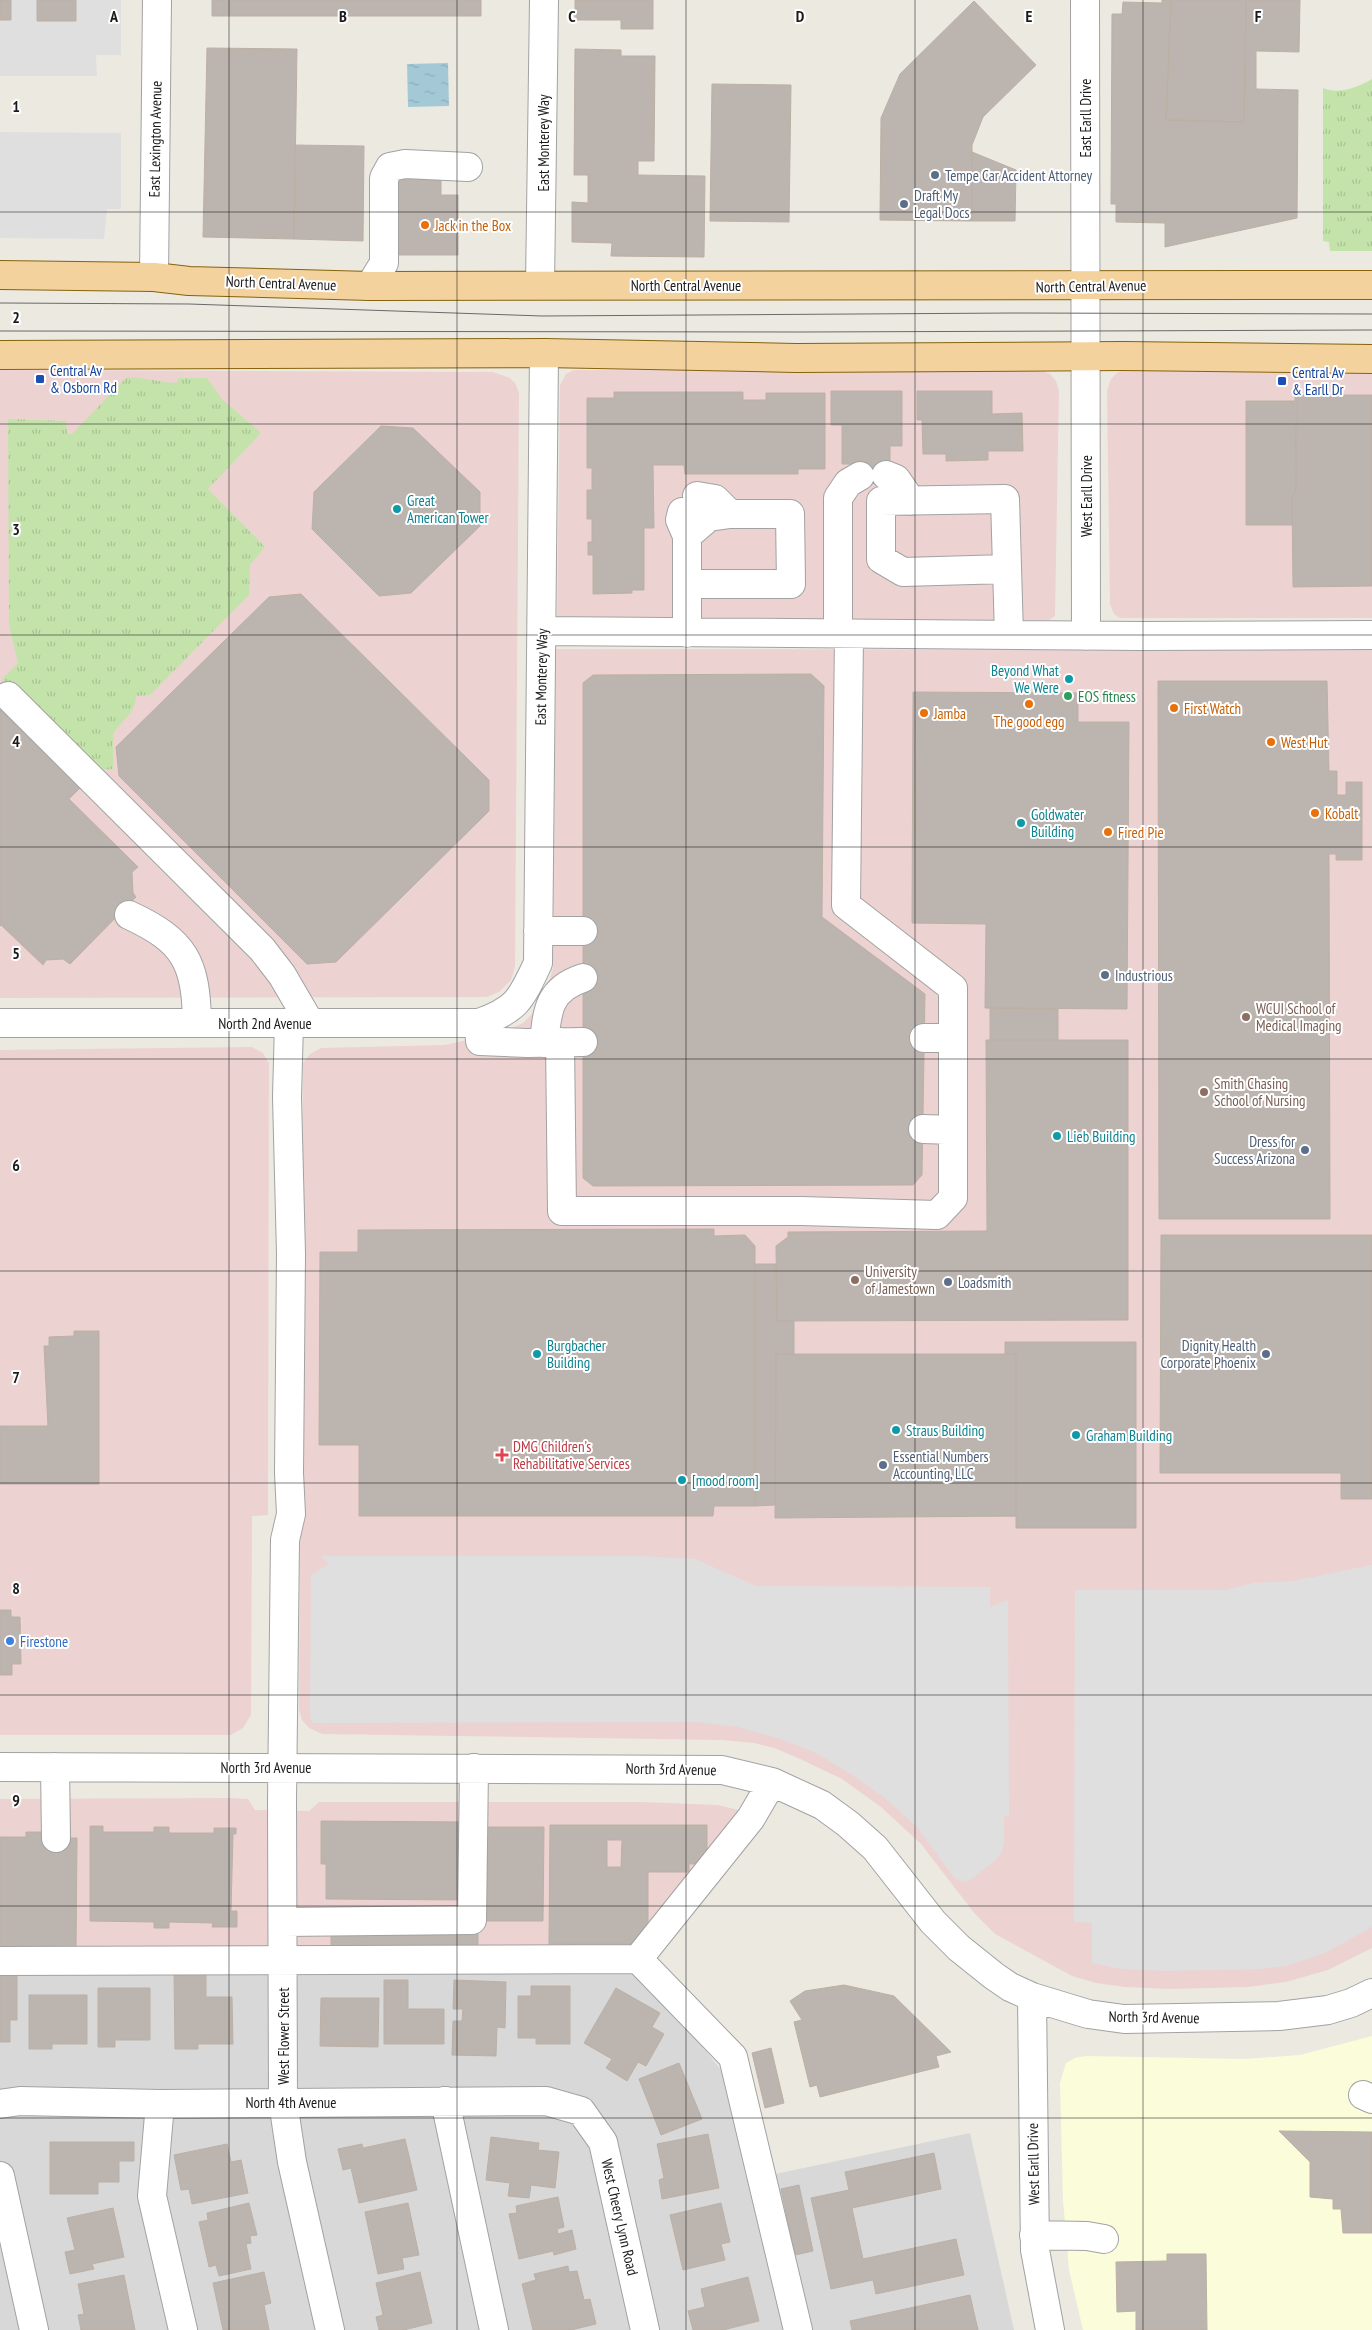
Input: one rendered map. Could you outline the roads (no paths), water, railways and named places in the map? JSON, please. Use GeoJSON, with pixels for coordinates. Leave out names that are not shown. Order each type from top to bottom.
{"type":"FeatureCollection","features":[{"type":"Feature","properties":{"kind":"main road","name":"North Central Avenue"},"geometry":{"type":"LineString","coordinates":[[0,275],[154,277],[189,281],[370,286],[1372,285]]}},
{"type":"Feature","properties":{"kind":"main road"},"geometry":{"type":"LineString","coordinates":[[0,355],[544,353],[796,358],[1283,356],[1372,358]]}},
{"type":"Feature","properties":{"kind":"street","name":"East Lexington Avenue"},"geometry":{"type":"LineString","coordinates":[[154,277],[157,0]]}},
{"type":"Feature","properties":{"kind":"street","name":"East Monterey Way"},"geometry":{"type":"LineString","coordinates":[[540,285],[544,0]]}},
{"type":"Feature","properties":{"kind":"street","name":"East Earll Drive"},"geometry":{"type":"LineString","coordinates":[[1085,0],[1085,357]]}},
{"type":"Feature","properties":{"kind":"street"},"geometry":{"type":"LineString","coordinates":[[370,286],[384,262],[384,178],[390,167],[405,164],[468,167]]}},
{"type":"Feature","properties":{"kind":"street","name":"East Monterey Way"},"geometry":{"type":"LineString","coordinates":[[522,998],[538,963],[544,353]]}},
{"type":"Feature","properties":{"kind":"street","name":"West Earll Drive"},"geometry":{"type":"LineString","coordinates":[[1085,357],[1086,636]]}},
{"type":"Feature","properties":{"kind":"street"},"geometry":{"type":"LineString","coordinates":[[583,978],[572,982],[560,990],[551,1002],[546,1020],[563,1042],[572,1096],[562,1211],[802,1211],[937,1215],[953,1198],[953,988],[846,905],[843,634],[838,498],[848,483],[873,476],[896,479],[912,501]]}},
{"type":"Feature","properties":{"kind":"street"},"geometry":{"type":"LineString","coordinates":[[689,514],[715,499],[730,514]]}},
{"type":"Feature","properties":{"kind":"street"},"geometry":{"type":"LineString","coordinates":[[1007,569],[903,572],[881,559],[881,501],[1005,499],[1009,635]]}},
{"type":"Feature","properties":{"kind":"street"},"geometry":{"type":"LineString","coordinates":[[687,633],[689,514]]}},
{"type":"Feature","properties":{"kind":"street"},"geometry":{"type":"LineString","coordinates":[[687,584],[791,584],[790,514],[730,514],[709,517],[689,514]]}},
{"type":"Feature","properties":{"kind":"street"},"geometry":{"type":"LineString","coordinates":[[542,631],[1086,636],[1372,635]]}},
{"type":"Feature","properties":{"kind":"street"},"geometry":{"type":"LineString","coordinates":[[8,696],[262,948],[282,974],[300,1023]]}},
{"type":"Feature","properties":{"kind":"street"},"geometry":{"type":"LineString","coordinates":[[129,915],[164,934],[183,952],[196,995],[197,1022]]}},
{"type":"Feature","properties":{"kind":"street"},"geometry":{"type":"LineString","coordinates":[[538,931],[583,931]]}},
{"type":"Feature","properties":{"kind":"street","name":"North 2nd Avenue"},"geometry":{"type":"LineString","coordinates":[[0,1024],[479,1022],[500,1016],[522,998]]}},
{"type":"Feature","properties":{"kind":"street"},"geometry":{"type":"LineString","coordinates":[[479,1022],[480,1041],[563,1042]]}},
{"type":"Feature","properties":{"kind":"street","name":"West Flower Street"},"geometry":{"type":"LineString","coordinates":[[300,1023],[287,1097],[291,1254],[289,1473],[291,1514],[285,1540],[283,2102],[292,2162],[330,2330]]}},
{"type":"Feature","properties":{"kind":"street"},"geometry":{"type":"LineString","coordinates":[[924,1038],[953,1038]]}},
{"type":"Feature","properties":{"kind":"street"},"geometry":{"type":"LineString","coordinates":[[923,1130],[953,1130]]}},
{"type":"Feature","properties":{"kind":"street","name":"North 3rd Avenue"},"geometry":{"type":"LineString","coordinates":[[0,1767],[694,1768],[722,1770],[772,1782],[822,1805],[848,1824],[875,1848],[933,1922],[959,1948],[1010,1987],[1032,1997],[1088,2014],[1124,2019],[1279,2016],[1328,2010],[1351,2003],[1372,1993]]}},
{"type":"Feature","properties":{"kind":"street"},"geometry":{"type":"LineString","coordinates":[[55,1767],[56,1838]]}},
{"type":"Feature","properties":{"kind":"street"},"geometry":{"type":"LineString","coordinates":[[283,1922],[472,1920],[474,1768]]}},
{"type":"Feature","properties":{"kind":"street"},"geometry":{"type":"LineString","coordinates":[[638,1959],[751,1818],[772,1782]]}},
{"type":"Feature","properties":{"kind":"street"},"geometry":{"type":"LineString","coordinates":[[0,1949],[0,1961],[34,1955],[284,1961],[638,1959],[733,2057],[798,2330]]}},
{"type":"Feature","properties":{"kind":"street","name":"West Earll Drive"},"geometry":{"type":"LineString","coordinates":[[1032,1997],[1034,2235],[1039,2278],[1050,2330]]}},
{"type":"Feature","properties":{"kind":"street","name":"North 4th Avenue"},"geometry":{"type":"LineString","coordinates":[[0,2104],[20,2101],[160,2104],[546,2101],[581,2111]]}},
{"type":"Feature","properties":{"kind":"street"},"geometry":{"type":"LineString","coordinates":[[445,2101],[494,2330]]}},
{"type":"Feature","properties":{"kind":"street"},"geometry":{"type":"LineString","coordinates":[[160,2104],[152,2196],[183,2330]]}},
{"type":"Feature","properties":{"kind":"street","name":"West Cheery Lynn Road"},"geometry":{"type":"LineString","coordinates":[[581,2111],[603,2142],[645,2330]]}},
{"type":"Feature","properties":{"kind":"street"},"geometry":{"type":"LineString","coordinates":[[0,2176],[34,2330]]}},
{"type":"Feature","properties":{"kind":"street"},"geometry":{"type":"LineString","coordinates":[[1034,2235],[1087,2236],[1104,2239]]}},
{"type":"Feature","properties":{"kind":"water"},"geometry":{"type":"Polygon","coordinates":[[[448,63],[449,106],[408,107],[407,64],[448,63]]]}},
{"type":"Feature","properties":{"kind":"tram line"},"geometry":{"type":"LineString","coordinates":[[0,303],[189,304],[542,316],[1014,313],[1372,314]]}},
{"type":"Feature","properties":{"kind":"tram line"},"geometry":{"type":"LineString","coordinates":[[0,331],[801,332],[1372,330]]}},
{"type":"Feature","properties":{"kind":"place","name":"Tempe Car Accident Attorney"},"geometry":{"type":"Point","coordinates":[935,175]}},
{"type":"Feature","properties":{"kind":"place","name":"Draft My Legal Docs"},"geometry":{"type":"Point","coordinates":[904,204]}},
{"type":"Feature","properties":{"kind":"place","name":"Jack in the Box"},"geometry":{"type":"Point","coordinates":[425,225]}},
{"type":"Feature","properties":{"kind":"place","name":"Central Av & Osborn Rd"},"geometry":{"type":"Point","coordinates":[40,379]}},
{"type":"Feature","properties":{"kind":"place","name":"Central Av & Earll Dr"},"geometry":{"type":"Point","coordinates":[1282,381]}},
{"type":"Feature","properties":{"kind":"place","name":"Great American Tower"},"geometry":{"type":"Point","coordinates":[397,509]}},
{"type":"Feature","properties":{"kind":"place","name":"Beyond What We Were"},"geometry":{"type":"Point","coordinates":[1069,679]}},
{"type":"Feature","properties":{"kind":"place","name":"EOS fitness"},"geometry":{"type":"Point","coordinates":[1068,696]}},
{"type":"Feature","properties":{"kind":"place","name":"The good egg"},"geometry":{"type":"Point","coordinates":[1029,704]}},
{"type":"Feature","properties":{"kind":"place","name":"First Watch"},"geometry":{"type":"Point","coordinates":[1174,708]}},
{"type":"Feature","properties":{"kind":"place","name":"Jamba"},"geometry":{"type":"Point","coordinates":[924,713]}},
{"type":"Feature","properties":{"kind":"place","name":"West Hut"},"geometry":{"type":"Point","coordinates":[1271,742]}},
{"type":"Feature","properties":{"kind":"place","name":"Kobalt"},"geometry":{"type":"Point","coordinates":[1315,813]}},
{"type":"Feature","properties":{"kind":"place","name":"Goldwater Building"},"geometry":{"type":"Point","coordinates":[1021,823]}},
{"type":"Feature","properties":{"kind":"place","name":"Fired Pie"},"geometry":{"type":"Point","coordinates":[1108,832]}},
{"type":"Feature","properties":{"kind":"place","name":"Industrious"},"geometry":{"type":"Point","coordinates":[1105,975]}},
{"type":"Feature","properties":{"kind":"place","name":"WCUI School of Medical Imaging"},"geometry":{"type":"Point","coordinates":[1246,1017]}},
{"type":"Feature","properties":{"kind":"place","name":"Smith Chasing School of Nursing"},"geometry":{"type":"Point","coordinates":[1204,1092]}},
{"type":"Feature","properties":{"kind":"place","name":"Lieb Building"},"geometry":{"type":"Point","coordinates":[1057,1136]}},
{"type":"Feature","properties":{"kind":"place","name":"Dress for Success Arizona"},"geometry":{"type":"Point","coordinates":[1305,1150]}},
{"type":"Feature","properties":{"kind":"place","name":"University of Jamestown"},"geometry":{"type":"Point","coordinates":[855,1280]}},
{"type":"Feature","properties":{"kind":"place","name":"Loadsmith"},"geometry":{"type":"Point","coordinates":[948,1282]}},
{"type":"Feature","properties":{"kind":"place","name":"Burgbacher Building"},"geometry":{"type":"Point","coordinates":[537,1354]}},
{"type":"Feature","properties":{"kind":"place","name":"Dignity Health Corporate Phoenix"},"geometry":{"type":"Point","coordinates":[1266,1354]}},
{"type":"Feature","properties":{"kind":"place","name":"Straus Building"},"geometry":{"type":"Point","coordinates":[896,1430]}},
{"type":"Feature","properties":{"kind":"place","name":"Graham Building"},"geometry":{"type":"Point","coordinates":[1076,1435]}},
{"type":"Feature","properties":{"kind":"place","name":"DMG Children’s Rehabilitative Services"},"geometry":{"type":"Point","coordinates":[502,1455]}},
{"type":"Feature","properties":{"kind":"place","name":"Essential Numbers Accounting, LLC"},"geometry":{"type":"Point","coordinates":[883,1465]}},
{"type":"Feature","properties":{"kind":"place","name":"[mood room]"},"geometry":{"type":"Point","coordinates":[682,1480]}},
{"type":"Feature","properties":{"kind":"place","name":"Firestone"},"geometry":{"type":"Point","coordinates":[10,1641]}}]}
